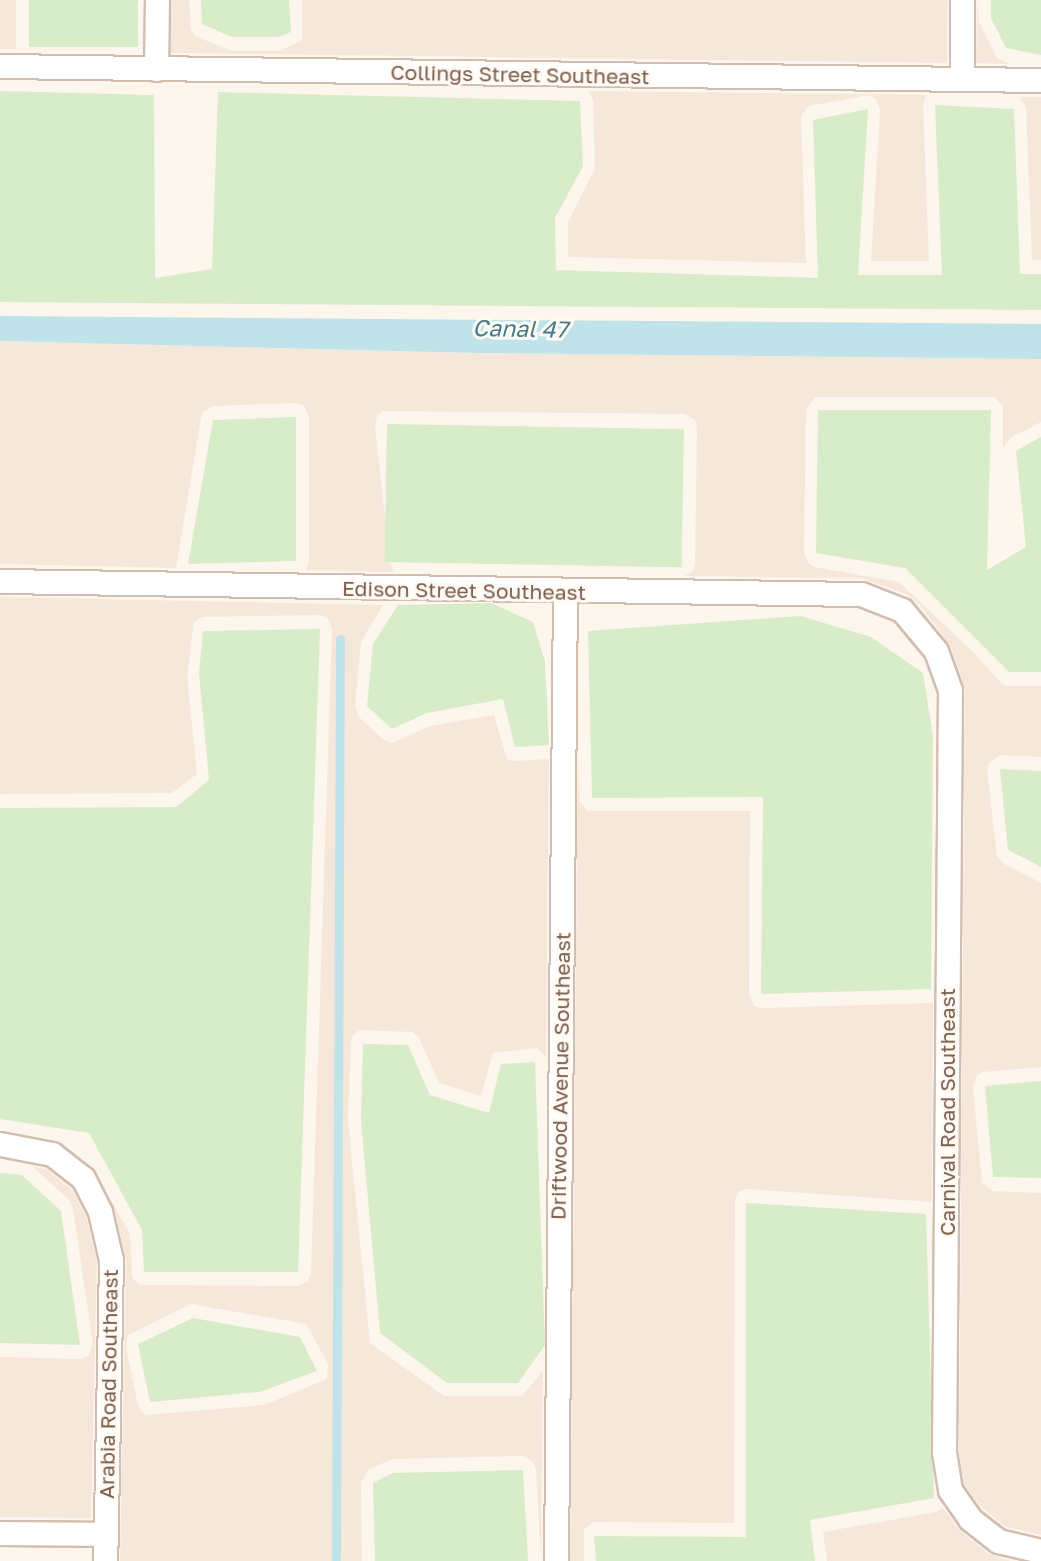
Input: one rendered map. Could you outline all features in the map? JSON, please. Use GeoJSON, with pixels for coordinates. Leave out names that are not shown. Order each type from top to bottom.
{"type":"FeatureCollection","features":[{"type":"Feature","properties":{"kind":"street"},"geometry":{"type":"LineString","coordinates":[[156,69],[157,0]]}},
{"type":"Feature","properties":{"kind":"street"},"geometry":{"type":"LineString","coordinates":[[962,0],[962,79]]}},
{"type":"Feature","properties":{"kind":"street","name":"Collings Street Southeast"},"geometry":{"type":"LineString","coordinates":[[0,66],[1041,80]]}},
{"type":"Feature","properties":{"kind":"street","name":"Edison Street Southeast"},"geometry":{"type":"LineString","coordinates":[[0,581],[565,592],[861,594],[902,610],[918,627]]}},
{"type":"Feature","properties":{"kind":"street","name":"Driftwood Avenue Southeast"},"geometry":{"type":"LineString","coordinates":[[556,1561],[565,592]]}},
{"type":"Feature","properties":{"kind":"street","name":"Carnival Road Southeast"},"geometry":{"type":"LineString","coordinates":[[918,627],[936,651],[950,690],[944,1452],[950,1490],[970,1519],[998,1541],[1041,1551]]}},
{"type":"Feature","properties":{"kind":"street","name":"Arabia Road Southeast"},"geometry":{"type":"LineString","coordinates":[[0,1144],[52,1154],[83,1178],[100,1212],[111,1261],[105,1561]]}},
{"type":"Feature","properties":{"kind":"street"},"geometry":{"type":"LineString","coordinates":[[0,1533],[105,1534]]}},
{"type":"Feature","properties":{"kind":"shaded area"},"geometry":{"type":"Polygon","coordinates":[[[0,0],[16,0],[16,49],[0,49],[0,0]]]}},
{"type":"Feature","properties":{"kind":"shaded area"},"geometry":{"type":"Polygon","coordinates":[[[171,0],[189,0],[191,30],[195,36],[232,51],[279,51],[302,40],[302,0],[948,0],[947,63],[171,53],[171,0]]]}},
{"type":"Feature","properties":{"kind":"shaded area"},"geometry":{"type":"Polygon","coordinates":[[[977,0],[979,22],[997,58],[1009,64],[976,63],[977,0]]]}},
{"type":"Feature","properties":{"kind":"shaded area"},"geometry":{"type":"Polygon","coordinates":[[[589,91],[926,95],[923,106],[929,261],[871,261],[880,110],[876,99],[870,95],[809,106],[801,116],[806,263],[568,257],[568,222],[595,169],[593,100],[589,91]]]}},
{"type":"Feature","properties":{"kind":"shaded area"},"geometry":{"type":"Polygon","coordinates":[[[1020,97],[1041,97],[1041,260],[1032,260],[1026,108],[1020,97]]]}},
{"type":"Feature","properties":{"kind":"shaded area"},"geometry":{"type":"Polygon","coordinates":[[[0,341],[477,353],[1041,359],[1041,422],[1010,438],[1003,448],[1003,406],[995,397],[815,397],[806,410],[804,552],[808,563],[814,567],[899,582],[973,652],[1001,683],[1006,686],[1041,686],[1041,757],[1000,755],[989,763],[987,771],[997,856],[1003,863],[1041,883],[1041,1067],[984,1072],[977,1075],[973,1087],[982,1183],[993,1191],[1041,1193],[1041,1535],[1004,1526],[980,1506],[963,1483],[959,1451],[965,690],[950,645],[920,605],[906,594],[861,578],[685,576],[693,571],[695,563],[697,428],[695,420],[685,414],[383,411],[377,416],[375,426],[390,563],[394,572],[306,570],[309,561],[309,417],[304,406],[296,403],[213,406],[202,413],[176,568],[0,564],[0,341]]]}},
{"type":"Feature","properties":{"kind":"shaded area"},"geometry":{"type":"Polygon","coordinates":[[[0,597],[383,605],[361,642],[355,705],[359,717],[384,740],[392,743],[430,726],[494,715],[507,759],[549,759],[546,1057],[537,1048],[493,1053],[481,1096],[439,1083],[419,1038],[412,1032],[360,1030],[353,1035],[351,1043],[348,1121],[370,1343],[444,1396],[522,1396],[543,1371],[541,1561],[536,1470],[533,1462],[523,1456],[392,1459],[368,1470],[361,1483],[362,1561],[120,1561],[126,1261],[113,1204],[130,1234],[132,1277],[140,1285],[298,1286],[308,1281],[311,1273],[332,629],[327,617],[203,617],[194,622],[187,675],[197,774],[172,793],[0,794],[0,597]],[[191,1304],[128,1335],[126,1347],[138,1405],[145,1415],[264,1405],[327,1379],[328,1364],[306,1324],[191,1304]]]}},
{"type":"Feature","properties":{"kind":"shaded area"},"geometry":{"type":"Polygon","coordinates":[[[578,752],[580,802],[588,811],[750,811],[749,994],[754,1006],[762,1008],[933,1003],[932,1202],[747,1189],[739,1192],[735,1199],[734,1523],[594,1522],[584,1529],[584,1561],[570,1561],[578,752]]]}},
{"type":"Feature","properties":{"kind":"shaded area"},"geometry":{"type":"Polygon","coordinates":[[[32,1166],[46,1169],[72,1190],[87,1218],[97,1262],[91,1518],[0,1517],[0,1357],[83,1359],[89,1355],[93,1344],[73,1209],[69,1200],[32,1166]]]}},
{"type":"Feature","properties":{"kind":"shaded area"},"geometry":{"type":"Polygon","coordinates":[[[943,1508],[961,1532],[989,1554],[1011,1561],[827,1561],[823,1532],[936,1512],[943,1508]]]}},
{"type":"Feature","properties":{"kind":"green space"},"geometry":{"type":"Polygon","coordinates":[[[29,0],[138,0],[138,47],[29,47],[29,0]]]}},
{"type":"Feature","properties":{"kind":"green space"},"geometry":{"type":"Polygon","coordinates":[[[201,0],[289,0],[291,32],[279,37],[232,37],[202,24],[201,0]]]}},
{"type":"Feature","properties":{"kind":"green space"},"geometry":{"type":"Polygon","coordinates":[[[991,0],[1041,0],[1041,55],[1006,48],[991,18],[991,0]]]}},
{"type":"Feature","properties":{"kind":"green space"},"geometry":{"type":"Polygon","coordinates":[[[0,91],[154,95],[155,278],[212,269],[218,92],[580,101],[583,166],[555,218],[556,270],[818,278],[813,120],[868,109],[858,275],[942,275],[935,105],[1014,109],[1020,274],[1041,274],[1041,310],[0,302],[0,91]]]}},
{"type":"Feature","properties":{"kind":"green space"},"geometry":{"type":"Polygon","coordinates":[[[818,410],[991,410],[987,570],[1026,547],[1016,451],[1041,437],[1041,672],[1009,672],[905,568],[816,553],[818,410]]]}},
{"type":"Feature","properties":{"kind":"green space"},"geometry":{"type":"Polygon","coordinates":[[[296,417],[296,561],[188,564],[213,420],[296,417]]]}},
{"type":"Feature","properties":{"kind":"green space"},"geometry":{"type":"Polygon","coordinates":[[[387,424],[684,429],[682,567],[385,562],[387,424]]]}},
{"type":"Feature","properties":{"kind":"green space"},"geometry":{"type":"Polygon","coordinates":[[[491,603],[533,622],[545,662],[549,745],[515,747],[503,699],[427,713],[392,729],[367,706],[373,644],[398,605],[491,603]]]}},
{"type":"Feature","properties":{"kind":"green space"},"geometry":{"type":"Polygon","coordinates":[[[801,616],[871,637],[923,673],[933,737],[931,989],[761,994],[763,797],[592,798],[588,631],[801,616]]]}},
{"type":"Feature","properties":{"kind":"green space"},"geometry":{"type":"Polygon","coordinates":[[[320,629],[298,1272],[144,1272],[142,1230],[89,1133],[0,1119],[0,808],[176,807],[209,780],[199,673],[203,631],[320,629]]]}},
{"type":"Feature","properties":{"kind":"green space"},"geometry":{"type":"Polygon","coordinates":[[[1000,769],[1041,771],[1041,867],[1008,850],[1000,769]]]}},
{"type":"Feature","properties":{"kind":"green space"},"geometry":{"type":"Polygon","coordinates":[[[363,1044],[408,1045],[430,1095],[489,1113],[501,1064],[535,1062],[545,1345],[518,1383],[447,1383],[380,1333],[361,1121],[363,1044]]]}},
{"type":"Feature","properties":{"kind":"green space"},"geometry":{"type":"Polygon","coordinates":[[[1041,1081],[1041,1178],[993,1177],[985,1086],[1041,1081]]]}},
{"type":"Feature","properties":{"kind":"green space"},"geometry":{"type":"Polygon","coordinates":[[[0,1173],[22,1175],[61,1211],[80,1345],[0,1343],[0,1173]]]}},
{"type":"Feature","properties":{"kind":"green space"},"geometry":{"type":"Polygon","coordinates":[[[746,1203],[926,1214],[934,1498],[810,1520],[815,1561],[596,1561],[594,1536],[746,1537],[746,1203]]]}},
{"type":"Feature","properties":{"kind":"green space"},"geometry":{"type":"Polygon","coordinates":[[[193,1318],[300,1337],[317,1371],[260,1392],[150,1402],[138,1344],[193,1318]]]}},
{"type":"Feature","properties":{"kind":"green space"},"geometry":{"type":"Polygon","coordinates":[[[523,1470],[528,1561],[375,1561],[373,1483],[392,1473],[523,1470]]]}},
{"type":"Feature","properties":{"kind":"water","name":"Canal 47"},"geometry":{"type":"Polygon","coordinates":[[[0,316],[1041,324],[1041,359],[477,353],[0,341],[0,316]]]}},
{"type":"Feature","properties":{"kind":"waterway"},"geometry":{"type":"LineString","coordinates":[[336,1561],[340,639]]}}]}
